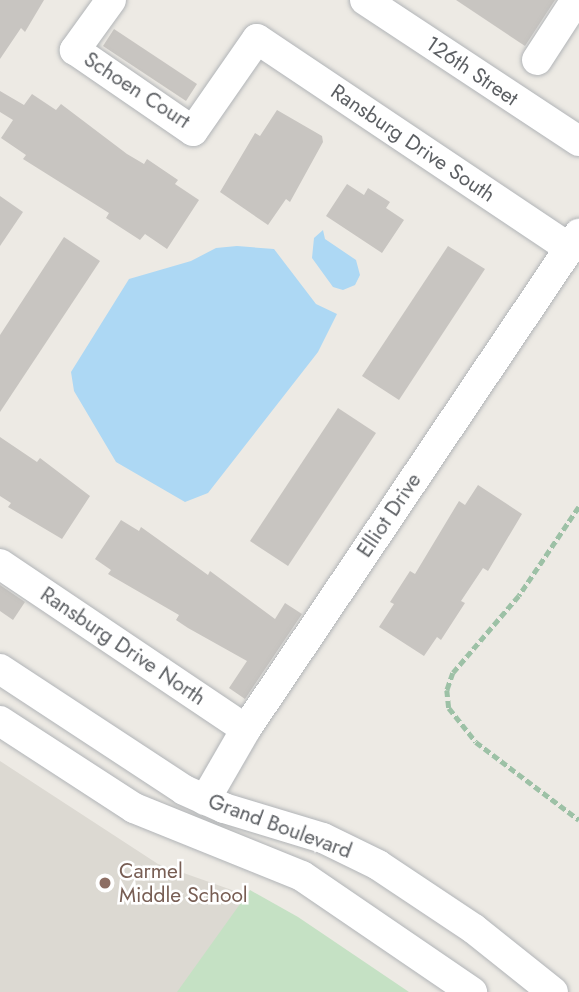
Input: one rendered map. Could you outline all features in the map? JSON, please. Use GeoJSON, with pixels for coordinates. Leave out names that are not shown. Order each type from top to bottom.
{"type":"FeatureCollection","features":[{"type":"Feature","properties":{"kind":"street","name":"Schoen Court"},"geometry":{"type":"LineString","coordinates":[[111,0],[75,50],[193,131],[257,39]]}},
{"type":"Feature","properties":{"kind":"street","name":"126th Street"},"geometry":{"type":"LineString","coordinates":[[365,0],[579,141]]}},
{"type":"Feature","properties":{"kind":"street"},"geometry":{"type":"LineString","coordinates":[[537,60],[576,0]]}},
{"type":"Feature","properties":{"kind":"street","name":"Ransburg Drive South"},"geometry":{"type":"LineString","coordinates":[[257,39],[574,241]]}},
{"type":"Feature","properties":{"kind":"street","name":"Elliot Drive"},"geometry":{"type":"LineString","coordinates":[[205,800],[246,729],[574,241]]}},
{"type":"Feature","properties":{"kind":"street","name":"Ransburg Drive North"},"geometry":{"type":"LineString","coordinates":[[0,565],[246,729]]}},
{"type":"Feature","properties":{"kind":"street","name":"Grand Boulevard"},"geometry":{"type":"LineString","coordinates":[[0,669],[169,782],[205,800],[323,838],[378,864],[455,915],[553,992]]}},
{"type":"Feature","properties":{"kind":"street","name":"Grand Boulevard"},"geometry":{"type":"LineString","coordinates":[[0,721],[134,808],[302,876],[472,992]]}},
{"type":"Feature","properties":{"kind":"path"},"geometry":{"type":"LineString","coordinates":[[579,507],[519,596],[453,673],[447,690],[449,708],[468,734],[579,820]]}},
{"type":"Feature","properties":{"kind":"shaded area","name":"Carmel Middle School"},"geometry":{"type":"Polygon","coordinates":[[[0,761],[158,864],[263,901],[400,992],[0,992],[0,761]]]}},
{"type":"Feature","properties":{"kind":"green space"},"geometry":{"type":"Polygon","coordinates":[[[250,890],[298,917],[409,992],[177,992],[250,890]]]}},
{"type":"Feature","properties":{"kind":"water"},"geometry":{"type":"Polygon","coordinates":[[[323,230],[325,239],[356,260],[360,275],[355,285],[343,290],[333,287],[312,258],[314,238],[323,230]]]}},
{"type":"Feature","properties":{"kind":"water"},"geometry":{"type":"Polygon","coordinates":[[[237,246],[274,249],[316,304],[337,314],[318,352],[208,493],[185,502],[116,462],[74,391],[71,372],[129,279],[191,261],[216,248],[237,246]]]}},
{"type":"Feature","properties":{"kind":"building"},"geometry":{"type":"Polygon","coordinates":[[[0,0],[44,0],[25,32],[21,28],[0,59],[0,0]]]}},
{"type":"Feature","properties":{"kind":"building"},"geometry":{"type":"Polygon","coordinates":[[[456,0],[555,0],[525,46],[456,0]]]}},
{"type":"Feature","properties":{"kind":"building"},"geometry":{"type":"Polygon","coordinates":[[[114,29],[197,84],[186,101],[103,46],[114,29]]]}},
{"type":"Feature","properties":{"kind":"building"},"geometry":{"type":"Polygon","coordinates":[[[0,91],[24,105],[32,94],[56,110],[61,104],[127,154],[144,164],[147,159],[178,180],[175,184],[199,200],[167,249],[145,234],[140,240],[106,218],[109,213],[23,159],[26,155],[1,138],[13,120],[0,112],[0,91]]]}},
{"type":"Feature","properties":{"kind":"building"},"geometry":{"type":"Polygon","coordinates":[[[277,110],[322,136],[323,142],[290,202],[286,199],[268,225],[220,192],[255,133],[260,136],[277,110]]]}},
{"type":"Feature","properties":{"kind":"building"},"geometry":{"type":"Polygon","coordinates":[[[347,184],[364,195],[368,188],[390,202],[386,208],[404,220],[382,253],[326,216],[347,184]]]}},
{"type":"Feature","properties":{"kind":"building"},"geometry":{"type":"Polygon","coordinates":[[[0,196],[23,212],[0,246],[0,196]]]}},
{"type":"Feature","properties":{"kind":"building"},"geometry":{"type":"Polygon","coordinates":[[[64,237],[100,261],[0,412],[0,335],[64,237]]]}},
{"type":"Feature","properties":{"kind":"building"},"geometry":{"type":"Polygon","coordinates":[[[448,246],[485,269],[399,400],[362,376],[448,246]]]}},
{"type":"Feature","properties":{"kind":"building"},"geometry":{"type":"Polygon","coordinates":[[[338,408],[376,433],[288,566],[250,541],[338,408]]]}},
{"type":"Feature","properties":{"kind":"building"},"geometry":{"type":"Polygon","coordinates":[[[0,437],[37,462],[40,458],[90,496],[62,539],[8,507],[11,503],[0,496],[0,437]]]}},
{"type":"Feature","properties":{"kind":"building"},"geometry":{"type":"Polygon","coordinates":[[[478,485],[522,514],[488,571],[483,568],[461,601],[465,603],[441,640],[437,637],[424,656],[379,627],[394,604],[390,602],[410,571],[415,574],[459,501],[465,505],[478,485]]]}},
{"type":"Feature","properties":{"kind":"building"},"geometry":{"type":"Polygon","coordinates":[[[121,520],[139,531],[141,527],[208,575],[210,571],[275,619],[285,603],[302,614],[245,699],[229,688],[247,661],[176,620],[179,615],[108,574],[111,570],[95,559],[121,520]]]}},
{"type":"Feature","properties":{"kind":"building"},"geometry":{"type":"Polygon","coordinates":[[[0,585],[25,602],[13,620],[0,611],[0,585]]]}},
{"type":"Feature","properties":{"kind":"place","name":"Carmel Middle School"},"geometry":{"type":"Point","coordinates":[105,883]}}]}
